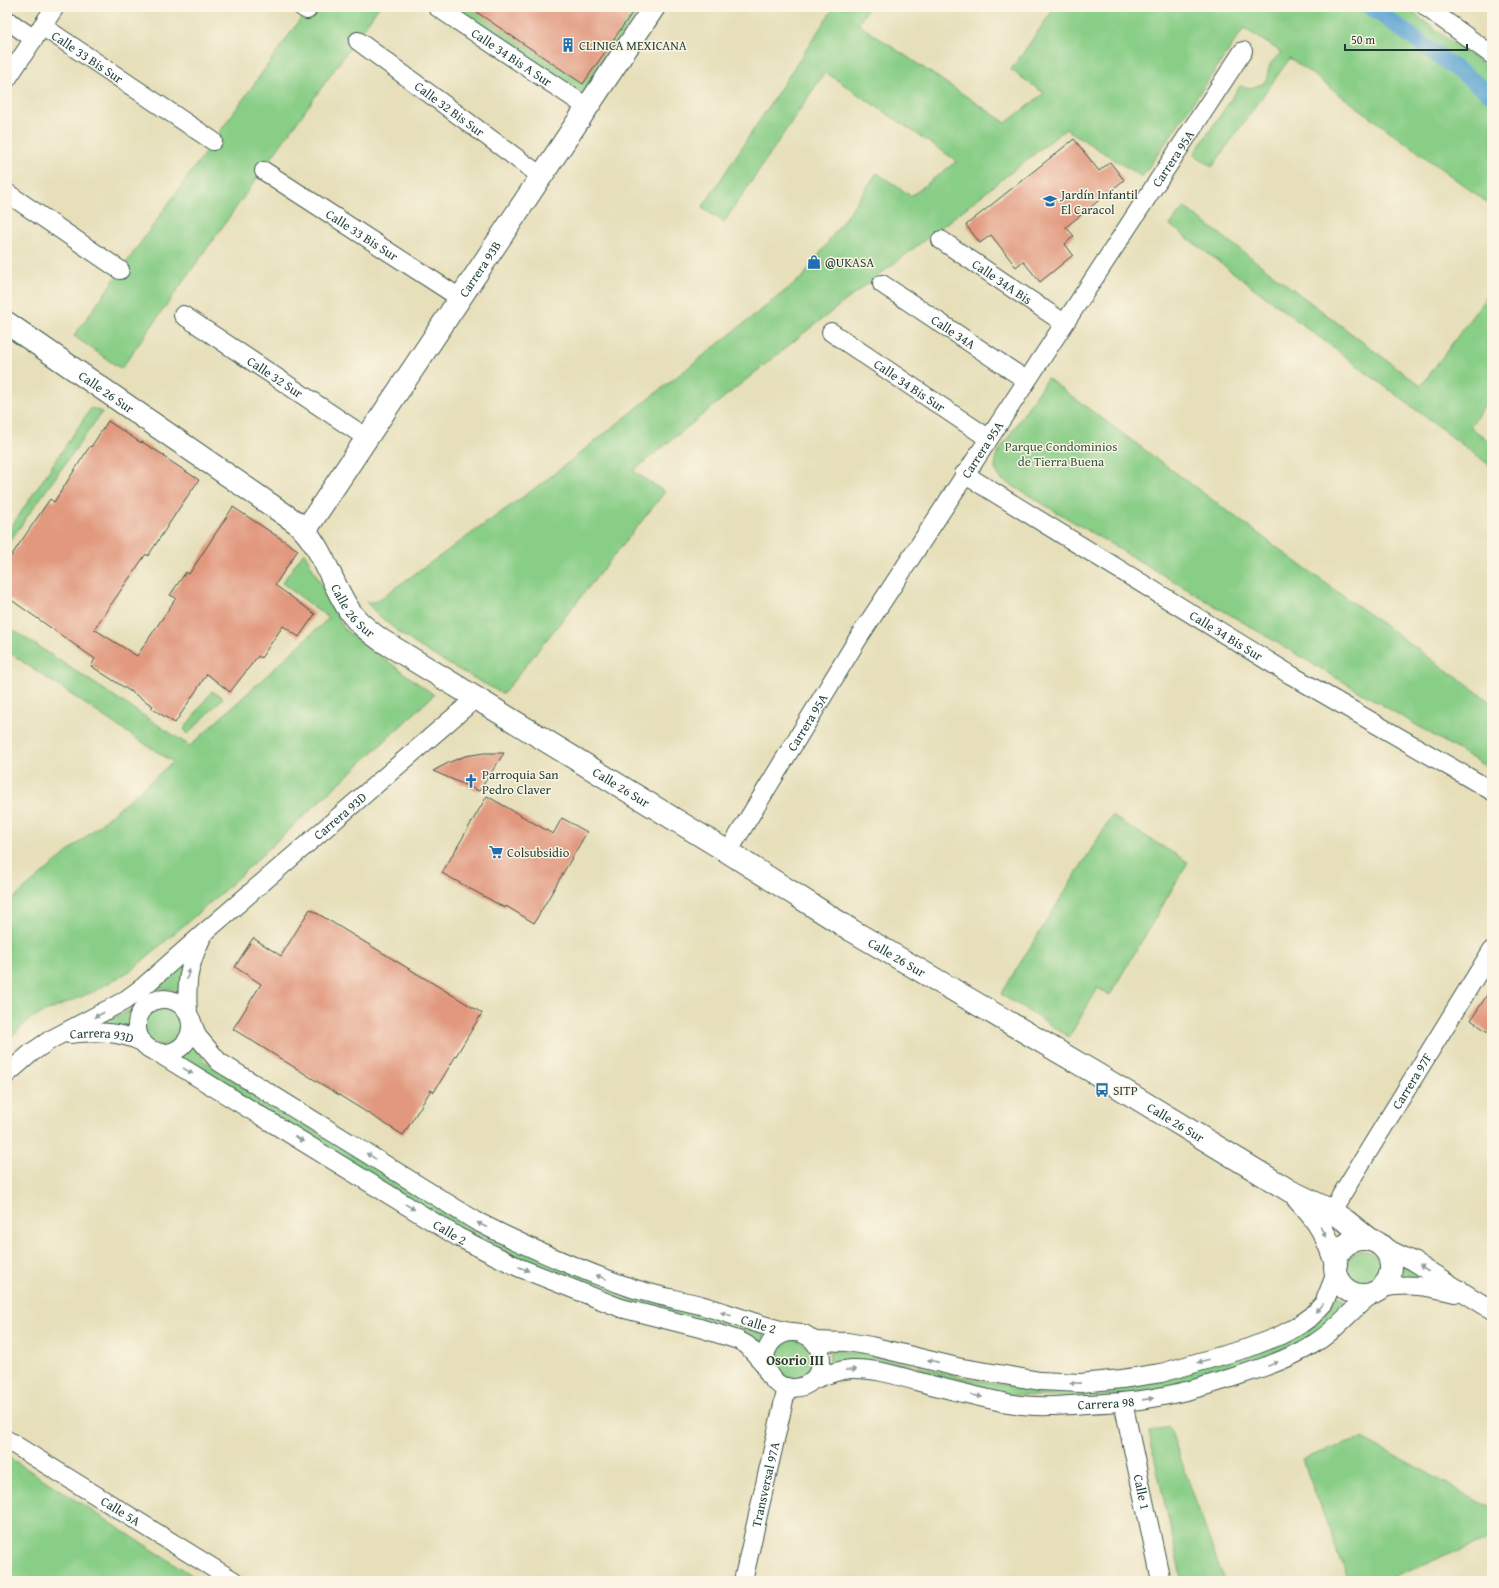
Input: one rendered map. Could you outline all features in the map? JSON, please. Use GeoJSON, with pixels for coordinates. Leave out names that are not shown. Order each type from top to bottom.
{"type":"FeatureCollection","features":[{"type":"Feature","properties":{"kind":"street"},"geometry":{"type":"LineString","coordinates":[[7,79],[55,7]]}},
{"type":"Feature","properties":{"kind":"street","name":"Calle 34 Bis A Sur"},"geometry":{"type":"LineString","coordinates":[[437,7],[587,107]]}},
{"type":"Feature","properties":{"kind":"street","name":"Carrera 93B"},"geometry":{"type":"LineString","coordinates":[[305,530],[654,7]]}},
{"type":"Feature","properties":{"kind":"street"},"geometry":{"type":"LineString","coordinates":[[1426,7],[1490,48]]}},
{"type":"Feature","properties":{"kind":"street","name":"Calle 33 Bis Sur"},"geometry":{"type":"LineString","coordinates":[[7,20],[38,33],[213,141]]}},
{"type":"Feature","properties":{"kind":"street","name":"Calle 32 Bis Sur"},"geometry":{"type":"LineString","coordinates":[[358,41],[541,176]]}},
{"type":"Feature","properties":{"kind":"street","name":"Carrera 95A"},"geometry":{"type":"LineString","coordinates":[[728,852],[851,649],[964,474],[1243,51]]}},
{"type":"Feature","properties":{"kind":"street","name":"Calle 33 Bis Sur"},"geometry":{"type":"LineString","coordinates":[[264,171],[460,298]]}},
{"type":"Feature","properties":{"kind":"street"},"geometry":{"type":"LineString","coordinates":[[7,193],[120,270]]}},
{"type":"Feature","properties":{"kind":"street","name":"Calle 34A Bis"},"geometry":{"type":"LineString","coordinates":[[941,240],[1064,323]]}},
{"type":"Feature","properties":{"kind":"street","name":"Calle 34A"},"geometry":{"type":"LineString","coordinates":[[882,284],[1026,380]]}},
{"type":"Feature","properties":{"kind":"street","name":"Calle 32 Sur"},"geometry":{"type":"LineString","coordinates":[[183,315],[367,438]]}},
{"type":"Feature","properties":{"kind":"street","name":"Calle 26 Sur"},"geometry":{"type":"LineString","coordinates":[[7,323],[277,509],[305,530],[315,544],[344,603],[360,624],[381,640],[728,852],[851,930],[1101,1077],[1290,1191],[1346,1220],[1376,1243],[1413,1261],[1492,1310]]}},
{"type":"Feature","properties":{"kind":"street","name":"Calle 34 Bis Sur"},"geometry":{"type":"LineString","coordinates":[[831,332],[988,438]]}},
{"type":"Feature","properties":{"kind":"street","name":"Calle 34 Bis Sur"},"geometry":{"type":"LineString","coordinates":[[964,474],[1291,675],[1492,791]]}},
{"type":"Feature","properties":{"kind":"street","name":"Carrera 93D"},"geometry":{"type":"LineString","coordinates":[[7,1074],[31,1053],[124,1001],[154,978],[476,698]]}},
{"type":"Feature","properties":{"kind":"street","name":"Carrera 93D"},"geometry":{"type":"LineString","coordinates":[[189,1016],[186,989],[187,977],[193,956],[204,933]]}},
{"type":"Feature","properties":{"kind":"street","name":"Carrera 97F"},"geometry":{"type":"LineString","coordinates":[[1331,1212],[1492,950]]}},
{"type":"Feature","properties":{"kind":"street","name":"Carrera 93D"},"geometry":{"type":"LineString","coordinates":[[138,1018],[143,998],[154,978]]}},
{"type":"Feature","properties":{"kind":"street","name":"Carrera 93D"},"geometry":{"type":"LineString","coordinates":[[124,1001],[143,998],[161,999]]}},
{"type":"Feature","properties":{"kind":"street"},"geometry":{"type":"LineString","coordinates":[[169,999],[177,1002],[184,1006],[189,1016],[190,1034],[182,1046],[169,1052],[149,1047],[138,1035],[138,1018],[141,1011],[154,1001],[169,999]]}},
{"type":"Feature","properties":{"kind":"street","name":"Calle 2"},"geometry":{"type":"LineString","coordinates":[[189,1016],[197,1036],[219,1062],[476,1222],[507,1237],[629,1287],[654,1295],[700,1305],[772,1328],[790,1332]]}},
{"type":"Feature","properties":{"kind":"street","name":"Carrera 93D"},"geometry":{"type":"LineString","coordinates":[[61,1035],[102,1032],[125,1035],[149,1047]]}},
{"type":"Feature","properties":{"kind":"street","name":"Calle 2"},"geometry":{"type":"LineString","coordinates":[[149,1047],[458,1237],[490,1254],[520,1268],[621,1308],[700,1328],[738,1340],[747,1345],[765,1365]]}},
{"type":"Feature","properties":{"kind":"street","name":"Calle 26 Sur"},"geometry":{"type":"LineString","coordinates":[[1290,1191],[1312,1214],[1323,1230],[1336,1269]]}},
{"type":"Feature","properties":{"kind":"street"},"geometry":{"type":"LineString","coordinates":[[1362,1239],[1376,1243],[1388,1253],[1391,1262],[1391,1272],[1388,1280],[1378,1290],[1367,1294],[1351,1292],[1344,1287],[1339,1280],[1336,1269],[1338,1257],[1347,1245],[1362,1239]]}},
{"type":"Feature","properties":{"kind":"street","name":"Carrera 98"},"geometry":{"type":"LineString","coordinates":[[814,1341],[847,1342],[865,1345],[957,1367],[1040,1381],[1080,1383],[1122,1379],[1168,1371],[1248,1348],[1279,1336],[1298,1326],[1312,1316],[1324,1303],[1336,1269]]}},
{"type":"Feature","properties":{"kind":"street","name":"Calle 26 Sur"},"geometry":{"type":"LineString","coordinates":[[1378,1290],[1395,1286],[1423,1285],[1469,1297]]}},
{"type":"Feature","properties":{"kind":"street","name":"Carrera 98"},"geometry":{"type":"LineString","coordinates":[[813,1380],[836,1371],[851,1369],[866,1370],[890,1374],[1009,1403],[1029,1406],[1123,1402],[1158,1397],[1215,1383],[1260,1369],[1293,1356],[1316,1343],[1360,1303],[1378,1290]]}},
{"type":"Feature","properties":{"kind":"street"},"geometry":{"type":"LineString","coordinates":[[799,1332],[807,1335],[814,1341],[821,1356],[821,1365],[813,1380],[801,1387],[787,1387],[772,1379],[765,1365],[765,1356],[768,1347],[773,1340],[781,1334],[799,1332]]}},
{"type":"Feature","properties":{"kind":"street","name":"Transversal 97A"},"geometry":{"type":"LineString","coordinates":[[743,1581],[787,1387]]}},
{"type":"Feature","properties":{"kind":"street","name":"Calle 1"},"geometry":{"type":"LineString","coordinates":[[1123,1402],[1161,1581]]}},
{"type":"Feature","properties":{"kind":"street","name":"Calle 5A"},"geometry":{"type":"LineString","coordinates":[[7,1440],[234,1581]]}},
{"type":"Feature","properties":{"kind":"green space"},"geometry":{"type":"Polygon","coordinates":[[[309,7],[379,7],[121,369],[74,336],[309,7]]]}},
{"type":"Feature","properties":{"kind":"green space","name":"CLINICA MEXICANA"},"geometry":{"type":"Polygon","coordinates":[[[452,7],[641,7],[582,94],[452,7]]]}},
{"type":"Feature","properties":{"kind":"green space"},"geometry":{"type":"Polygon","coordinates":[[[834,7],[869,7],[858,24],[1006,123],[1044,93],[1011,70],[1055,7],[1405,7],[1492,71],[1492,206],[1290,58],[1212,167],[1194,154],[1240,86],[1251,88],[1262,84],[1266,80],[1270,64],[1281,52],[1244,28],[1142,177],[1066,129],[809,329],[633,471],[665,492],[503,694],[413,642],[396,630],[366,602],[378,600],[541,484],[804,276],[877,173],[911,196],[957,161],[825,72],[724,222],[702,208],[834,7]]]}},
{"type":"Feature","properties":{"kind":"green space"},"geometry":{"type":"Polygon","coordinates":[[[1184,207],[1421,386],[1492,289],[1492,394],[1470,427],[1492,443],[1492,467],[1170,225],[1184,207]]]}},
{"type":"Feature","properties":{"kind":"green space","name":"Parque Condominios de Tierra Buena"},"geometry":{"type":"Polygon","coordinates":[[[1047,378],[1313,574],[1492,703],[1492,770],[1001,479],[995,469],[996,456],[1047,378]]]}},
{"type":"Feature","properties":{"kind":"green space"},"geometry":{"type":"Polygon","coordinates":[[[91,408],[102,412],[7,545],[7,533],[91,408]]]}},
{"type":"Feature","properties":{"kind":"green space"},"geometry":{"type":"Polygon","coordinates":[[[304,552],[345,630],[434,695],[219,895],[133,969],[95,991],[31,1018],[7,1041],[7,904],[173,762],[7,651],[7,626],[190,746],[329,618],[282,583],[304,552]]]}},
{"type":"Feature","properties":{"kind":"green space"},"geometry":{"type":"Polygon","coordinates":[[[212,691],[223,698],[188,734],[184,729],[212,691]]]}},
{"type":"Feature","properties":{"kind":"green space"},"geometry":{"type":"Polygon","coordinates":[[[1112,816],[1188,862],[1110,995],[1098,988],[1069,1037],[1001,994],[1112,816]]]}},
{"type":"Feature","properties":{"kind":"green space"},"geometry":{"type":"Polygon","coordinates":[[[187,961],[180,994],[171,989],[156,989],[187,961]]]}},
{"type":"Feature","properties":{"kind":"green space"},"geometry":{"type":"Polygon","coordinates":[[[159,1005],[167,1005],[174,1008],[180,1014],[183,1025],[180,1036],[174,1042],[167,1045],[159,1045],[152,1042],[146,1036],[143,1029],[143,1021],[146,1014],[152,1008],[159,1005]]]}},
{"type":"Feature","properties":{"kind":"green space"},"geometry":{"type":"Polygon","coordinates":[[[134,1009],[131,1027],[98,1024],[134,1009]]]}},
{"type":"Feature","properties":{"kind":"green space"},"geometry":{"type":"Polygon","coordinates":[[[192,1045],[205,1061],[221,1073],[414,1192],[765,1334],[759,1350],[571,1281],[516,1257],[464,1231],[176,1058],[185,1053],[192,1045]]]}},
{"type":"Feature","properties":{"kind":"green space"},"geometry":{"type":"Polygon","coordinates":[[[1360,1251],[1366,1251],[1370,1252],[1377,1258],[1380,1268],[1379,1275],[1373,1282],[1366,1285],[1360,1285],[1356,1284],[1349,1278],[1346,1271],[1346,1265],[1347,1261],[1353,1254],[1360,1251]]]}},
{"type":"Feature","properties":{"kind":"green space"},"geometry":{"type":"Polygon","coordinates":[[[1396,1259],[1430,1280],[1393,1282],[1398,1270],[1396,1259]]]}},
{"type":"Feature","properties":{"kind":"green space"},"geometry":{"type":"Polygon","coordinates":[[[1337,1296],[1349,1304],[1315,1335],[1278,1354],[1185,1386],[1089,1399],[1001,1394],[829,1366],[830,1351],[838,1351],[863,1353],[957,1376],[1023,1388],[1075,1389],[1129,1386],[1325,1314],[1337,1296]]]}},
{"type":"Feature","properties":{"kind":"green space"},"geometry":{"type":"Polygon","coordinates":[[[793,1340],[806,1346],[812,1359],[806,1372],[793,1378],[780,1372],[774,1359],[780,1346],[793,1340]]]}},
{"type":"Feature","properties":{"kind":"green space"},"geometry":{"type":"Polygon","coordinates":[[[1169,1426],[1224,1581],[1182,1581],[1149,1433],[1169,1426]]]}},
{"type":"Feature","properties":{"kind":"green space"},"geometry":{"type":"Polygon","coordinates":[[[1363,1438],[1492,1508],[1492,1538],[1380,1581],[1349,1581],[1302,1459],[1363,1438]]]}},
{"type":"Feature","properties":{"kind":"green space"},"geometry":{"type":"Polygon","coordinates":[[[7,1456],[201,1581],[7,1581],[7,1456]]]}},
{"type":"Feature","properties":{"kind":"building","name":"CLINICA MEXICANA"},"geometry":{"type":"Polygon","coordinates":[[[469,7],[636,7],[583,84],[469,7]]]}},
{"type":"Feature","properties":{"kind":"building"},"geometry":{"type":"Polygon","coordinates":[[[1074,139],[1099,171],[1110,162],[1124,180],[1066,227],[1074,236],[1065,244],[1073,255],[1040,282],[1023,261],[1016,267],[991,235],[980,243],[966,225],[1074,139]]]}},
{"type":"Feature","properties":{"kind":"building"},"geometry":{"type":"Polygon","coordinates":[[[108,421],[141,443],[142,442],[165,456],[164,457],[199,480],[148,556],[146,554],[94,629],[137,656],[176,598],[170,595],[186,572],[189,574],[233,507],[298,550],[275,585],[315,614],[299,637],[283,626],[261,658],[258,656],[230,692],[207,674],[175,723],[151,708],[153,706],[91,666],[95,659],[7,597],[7,562],[50,499],[54,502],[108,421]]]}},
{"type":"Feature","properties":{"kind":"building","name":"Parroquia San Pedro Claver"},"geometry":{"type":"Polygon","coordinates":[[[484,753],[504,753],[479,791],[433,771],[465,756],[484,753]]]}},
{"type":"Feature","properties":{"kind":"building","name":"Colsubsidio"},"geometry":{"type":"Polygon","coordinates":[[[487,796],[553,834],[562,818],[587,832],[534,923],[506,906],[505,908],[442,873],[487,796]]]}},
{"type":"Feature","properties":{"kind":"building"},"geometry":{"type":"Polygon","coordinates":[[[310,909],[482,1013],[434,1092],[431,1090],[403,1135],[233,1029],[261,984],[235,967],[253,938],[281,956],[310,909]]]}},
{"type":"Feature","properties":{"kind":"building"},"geometry":{"type":"Polygon","coordinates":[[[1492,987],[1492,1035],[1471,1020],[1492,987]]]}},
{"type":"Feature","properties":{"kind":"waterway"},"geometry":{"type":"LineString","coordinates":[[1371,7],[1492,95]]}},
{"type":"Feature","properties":{"kind":"place","name":"CLINICA MEXICANA"},"geometry":{"type":"Point","coordinates":[568,45]}},
{"type":"Feature","properties":{"kind":"place","name":"Jardín Infantil El Caracol"},"geometry":{"type":"Point","coordinates":[1050,201]}},
{"type":"Feature","properties":{"kind":"place","name":"@UKASA"},"geometry":{"type":"Point","coordinates":[814,262]}},
{"type":"Feature","properties":{"kind":"place","name":"Parroquia San Pedro Claver"},"geometry":{"type":"Point","coordinates":[471,781]}},
{"type":"Feature","properties":{"kind":"place","name":"Colsubsidio"},"geometry":{"type":"Point","coordinates":[496,852]}},
{"type":"Feature","properties":{"kind":"place","name":"SITP"},"geometry":{"type":"Point","coordinates":[1102,1090]}},
{"type":"Feature","properties":{"kind":"district","name":"Osorio III"},"geometry":{"type":"Point","coordinates":[795,1360]}}]}
